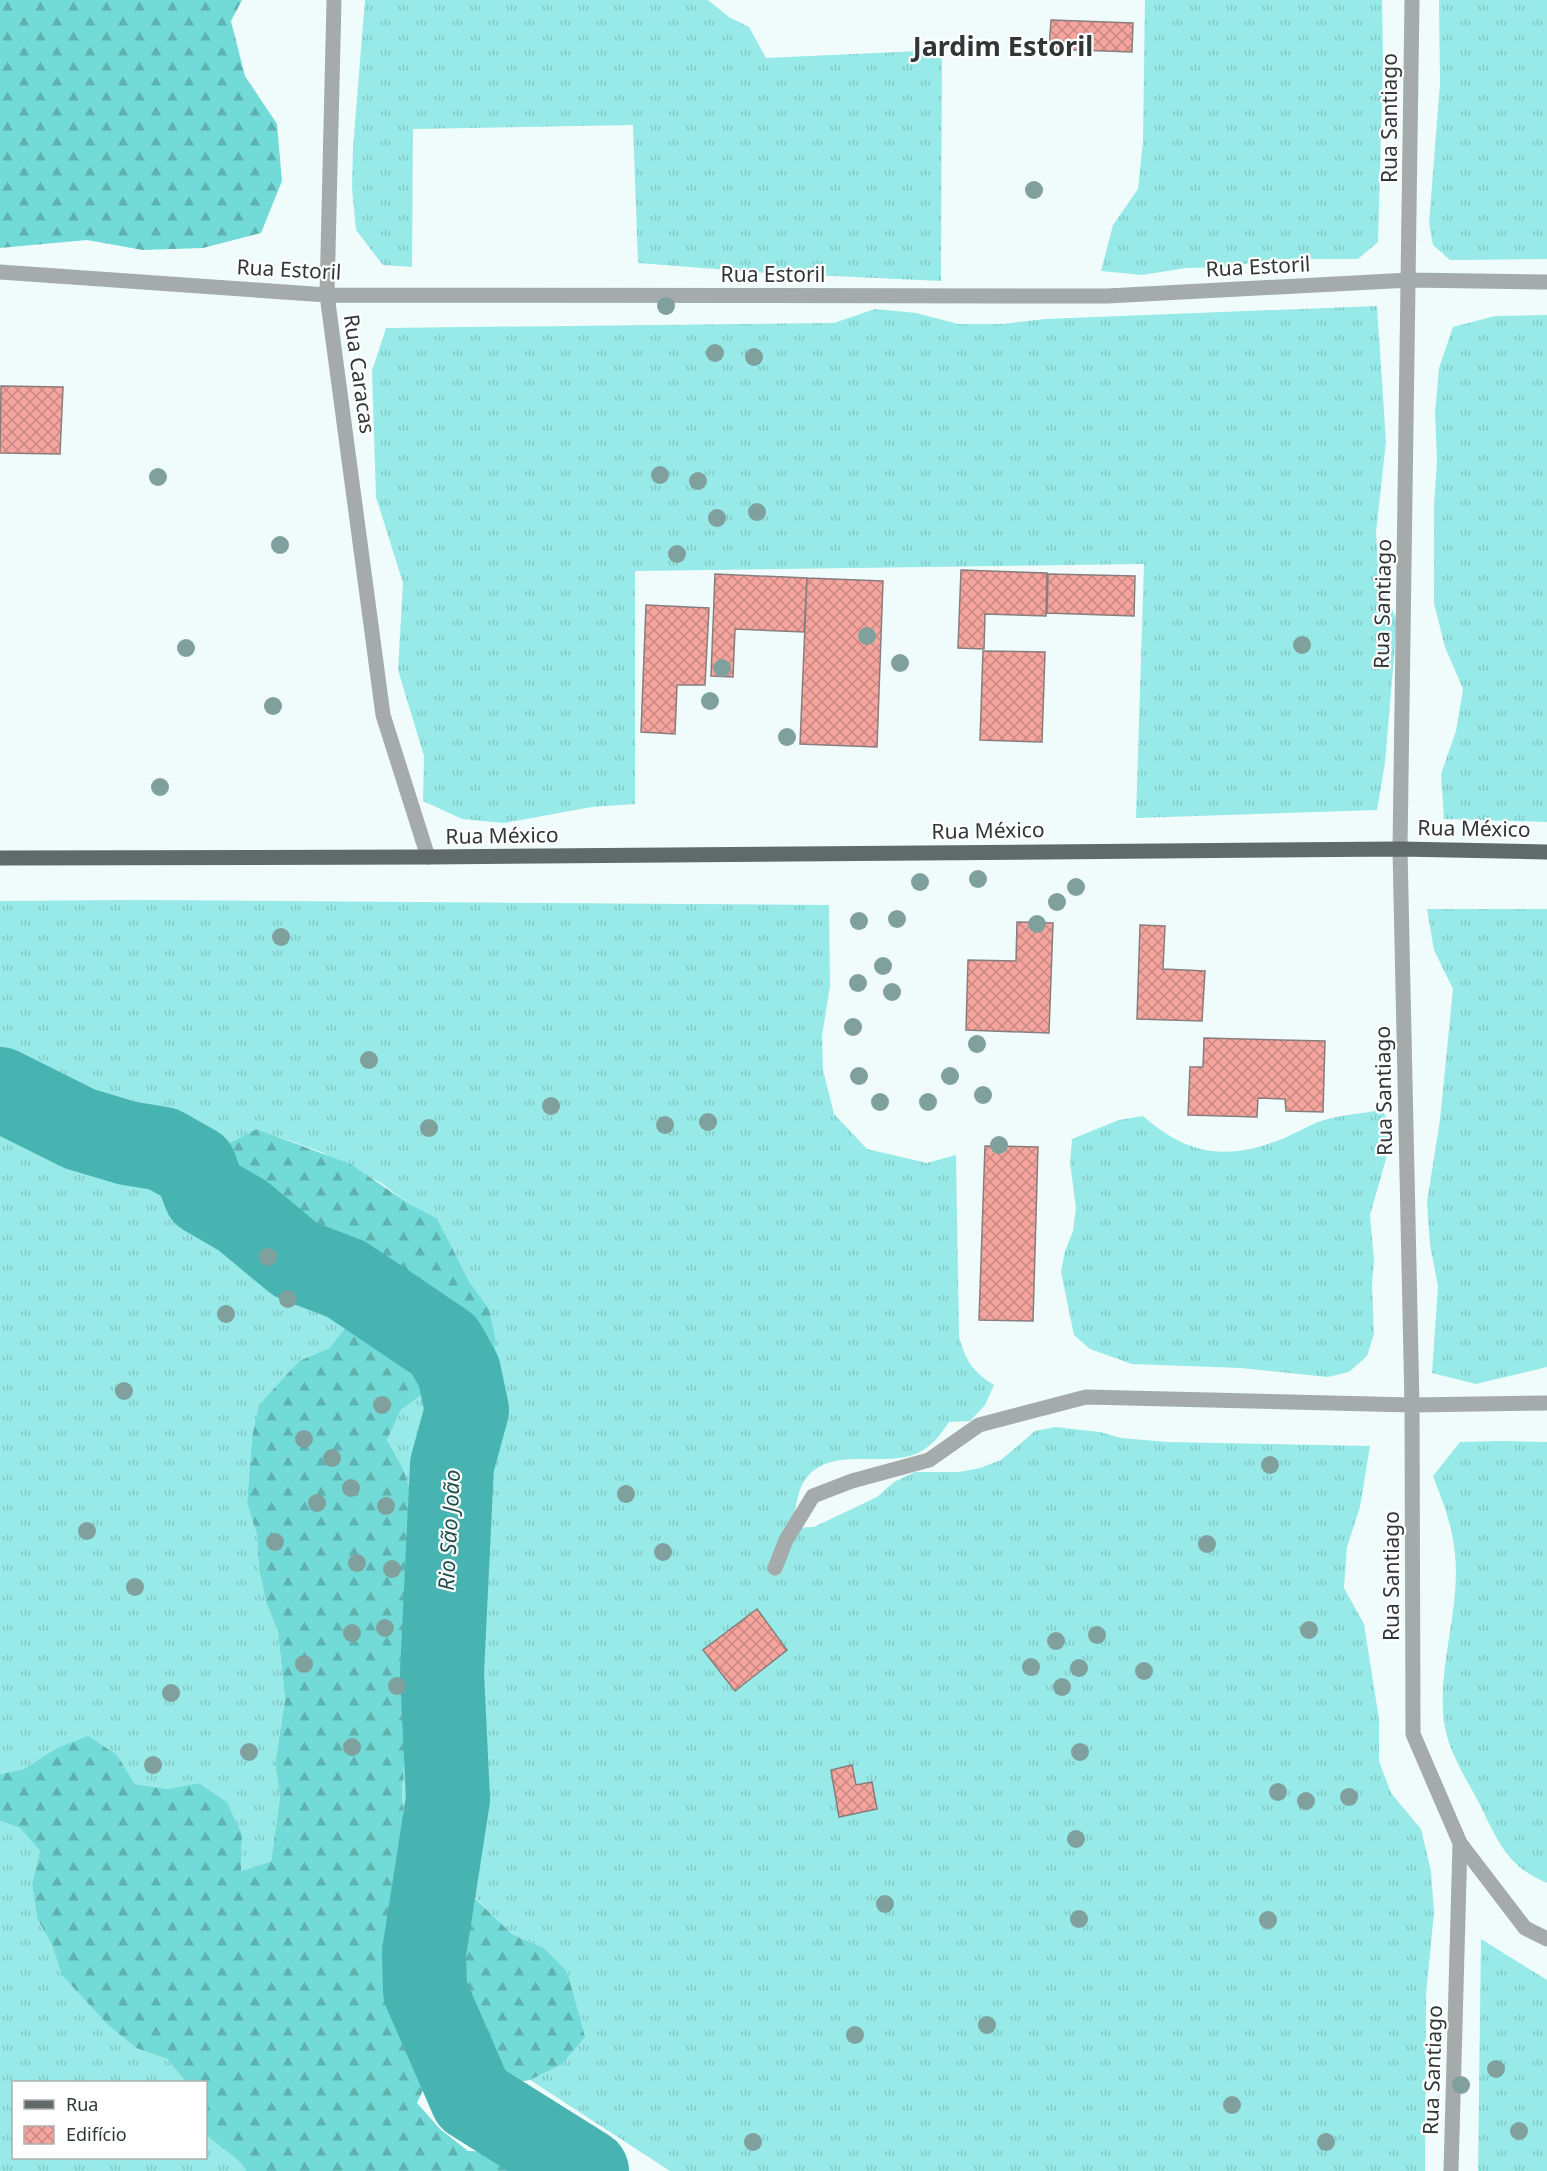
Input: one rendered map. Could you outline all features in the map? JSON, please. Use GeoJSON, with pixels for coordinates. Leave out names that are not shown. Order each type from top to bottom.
{"type":"FeatureCollection","features":[{"type":"Feature","properties":{"kind":"main road","name":"Rua México"},"geometry":{"type":"LineString","coordinates":[[0,858],[1400,849],[1547,852]]}},
{"type":"Feature","properties":{"kind":"street","name":"Rua Caracas"},"geometry":{"type":"LineString","coordinates":[[334,0],[327,295],[382,715]]}},
{"type":"Feature","properties":{"kind":"street","name":"Rua Santiago"},"geometry":{"type":"LineString","coordinates":[[1412,0],[1410,280],[1400,849],[1412,1405],[1413,1734],[1460,1843],[1451,2171]]}},
{"type":"Feature","properties":{"kind":"street","name":"Rua Estoril"},"geometry":{"type":"LineString","coordinates":[[0,272],[327,295],[1107,296],[1410,280],[1547,282]]}},
{"type":"Feature","properties":{"kind":"street","name":"Rua México"},"geometry":{"type":"LineString","coordinates":[[382,715],[428,857]]}},
{"type":"Feature","properties":{"kind":"street"},"geometry":{"type":"LineString","coordinates":[[775,1568],[786,1540],[813,1496],[852,1481],[929,1460],[979,1425],[1086,1397],[1412,1405],[1547,1403]]}},
{"type":"Feature","properties":{"kind":"street"},"geometry":{"type":"LineString","coordinates":[[1460,1843],[1525,1928],[1547,1939]]}},
{"type":"Feature","properties":{"kind":"green space"},"geometry":{"type":"Polygon","coordinates":[[[0,0],[242,0],[231,21],[245,76],[277,124],[282,181],[261,233],[203,248],[143,250],[87,240],[0,248],[0,0]]]}},
{"type":"Feature","properties":{"kind":"green space"},"geometry":{"type":"Polygon","coordinates":[[[365,0],[708,0],[729,17],[749,27],[766,58],[942,50],[941,281],[768,273],[638,263],[633,125],[413,129],[412,267],[383,265],[356,230],[352,188],[365,0]]]}},
{"type":"Feature","properties":{"kind":"green space"},"geometry":{"type":"Polygon","coordinates":[[[1145,0],[1382,0],[1383,60],[1378,242],[1358,259],[1272,259],[1228,267],[1186,268],[1142,275],[1101,271],[1113,225],[1138,189],[1143,141],[1145,0]]]}},
{"type":"Feature","properties":{"kind":"green space"},"geometry":{"type":"Polygon","coordinates":[[[1439,0],[1547,0],[1547,259],[1450,260],[1433,245],[1429,223],[1440,84],[1439,0]]]}},
{"type":"Feature","properties":{"kind":"green space"},"geometry":{"type":"Polygon","coordinates":[[[1377,306],[1386,442],[1376,533],[1379,577],[1397,621],[1385,763],[1377,810],[1136,818],[1144,564],[635,571],[635,804],[592,807],[504,823],[462,819],[423,801],[424,756],[398,670],[403,583],[376,497],[372,371],[386,328],[834,323],[875,309],[916,313],[958,324],[1002,324],[1045,319],[1377,306]]]}},
{"type":"Feature","properties":{"kind":"green space"},"geometry":{"type":"Polygon","coordinates":[[[1547,315],[1547,822],[1444,819],[1441,774],[1456,731],[1463,689],[1445,647],[1434,603],[1434,506],[1437,461],[1435,412],[1439,368],[1453,327],[1495,316],[1547,315]]]}},
{"type":"Feature","properties":{"kind":"green space"},"geometry":{"type":"Polygon","coordinates":[[[0,901],[829,905],[830,986],[822,1036],[823,1070],[834,1114],[867,1149],[927,1163],[956,1155],[959,1336],[971,1365],[994,1385],[985,1405],[970,1421],[949,1422],[933,1443],[920,1452],[889,1459],[839,1460],[824,1464],[811,1473],[801,1487],[791,1528],[814,1527],[877,1497],[894,1482],[915,1472],[959,1472],[980,1468],[1001,1460],[1035,1431],[1055,1427],[1100,1432],[1121,1438],[1167,1442],[1370,1446],[1360,1507],[1347,1547],[1344,1588],[1364,1624],[1379,1719],[1379,1761],[1391,1793],[1421,1829],[1431,1871],[1434,1912],[1426,1996],[1425,2171],[670,2171],[530,2080],[561,2065],[574,2003],[567,1971],[544,1948],[512,1934],[464,1887],[431,1881],[406,1861],[402,1792],[416,1606],[417,1573],[410,1537],[414,1501],[403,1468],[387,1440],[401,1410],[431,1388],[486,1379],[489,1309],[469,1281],[437,1218],[408,1203],[381,1183],[321,1152],[257,1129],[235,1174],[248,1204],[168,1132],[111,1124],[57,1104],[0,1050],[0,901]]]}},
{"type":"Feature","properties":{"kind":"green space"},"geometry":{"type":"Polygon","coordinates":[[[1427,909],[1547,909],[1547,1367],[1476,1384],[1432,1373],[1438,1286],[1430,1245],[1427,1202],[1440,1120],[1453,989],[1434,950],[1427,909]]]}},
{"type":"Feature","properties":{"kind":"green space"},"geometry":{"type":"Polygon","coordinates":[[[0,1108],[48,1126],[103,1155],[162,1166],[181,1194],[199,1211],[233,1231],[260,1251],[349,1323],[329,1348],[299,1361],[260,1405],[252,1437],[247,1503],[257,1535],[259,1570],[266,1602],[278,1632],[285,1699],[275,1764],[280,1797],[271,1863],[241,1871],[242,1834],[227,1802],[199,1783],[167,1789],[135,1784],[117,1755],[55,1749],[24,1769],[0,1774],[0,1108]]]}},
{"type":"Feature","properties":{"kind":"green space"},"geometry":{"type":"Polygon","coordinates":[[[1382,1110],[1394,1131],[1370,1215],[1374,1261],[1372,1285],[1374,1334],[1367,1356],[1349,1372],[1328,1377],[1240,1368],[1132,1364],[1090,1349],[1074,1335],[1061,1272],[1065,1251],[1073,1231],[1076,1208],[1070,1163],[1072,1139],[1119,1120],[1143,1116],[1175,1139],[1192,1146],[1225,1152],[1262,1146],[1324,1120],[1382,1110]]]}},
{"type":"Feature","properties":{"kind":"green space"},"geometry":{"type":"Polygon","coordinates":[[[257,1129],[350,1164],[408,1203],[437,1218],[469,1281],[489,1309],[496,1343],[486,1379],[431,1388],[401,1410],[387,1440],[403,1468],[414,1501],[410,1537],[417,1573],[416,1606],[402,1792],[406,1861],[431,1881],[463,1887],[512,1934],[544,1948],[567,1971],[585,2037],[561,2065],[530,2080],[495,2086],[463,2077],[431,2073],[417,2103],[440,2129],[468,2151],[501,2152],[537,2171],[246,2171],[238,2160],[207,2135],[207,2081],[185,2081],[167,2059],[136,2048],[109,2026],[62,1975],[52,1945],[37,1918],[32,1884],[40,1851],[20,1828],[0,1821],[0,1774],[24,1769],[55,1749],[88,1736],[117,1755],[135,1784],[167,1789],[199,1783],[227,1802],[242,1834],[241,1871],[271,1862],[280,1797],[275,1764],[285,1699],[278,1632],[266,1602],[259,1570],[257,1535],[247,1503],[252,1437],[259,1405],[299,1361],[329,1348],[349,1323],[322,1265],[302,1237],[248,1204],[235,1174],[228,1144],[257,1129]]]}},
{"type":"Feature","properties":{"kind":"green space"},"geometry":{"type":"Polygon","coordinates":[[[1460,1442],[1547,1442],[1547,1883],[1524,1870],[1507,1854],[1461,1771],[1445,1728],[1443,1685],[1455,1598],[1455,1555],[1450,1525],[1433,1476],[1460,1442]]]}},
{"type":"Feature","properties":{"kind":"green space"},"geometry":{"type":"Polygon","coordinates":[[[0,1821],[20,1828],[40,1851],[32,1884],[37,1918],[52,1945],[63,1975],[109,2026],[136,2048],[167,2059],[185,2081],[12,2081],[12,2159],[207,2159],[207,2135],[238,2160],[246,2171],[0,2171],[0,1821]]]}},
{"type":"Feature","properties":{"kind":"green space"},"geometry":{"type":"Polygon","coordinates":[[[1481,1939],[1547,1980],[1547,2171],[1478,2171],[1481,1939]]]}},
{"type":"Feature","properties":{"kind":"building"},"geometry":{"type":"Polygon","coordinates":[[[1051,20],[1133,23],[1132,52],[1049,49],[1051,20]]]}},
{"type":"Feature","properties":{"kind":"building"},"geometry":{"type":"Polygon","coordinates":[[[1,386],[63,387],[60,454],[0,453],[1,386]]]}},
{"type":"Feature","properties":{"kind":"building"},"geometry":{"type":"Polygon","coordinates":[[[961,570],[1047,573],[1046,616],[985,614],[984,649],[958,648],[961,570]]]}},
{"type":"Feature","properties":{"kind":"building"},"geometry":{"type":"Polygon","coordinates":[[[715,574],[807,578],[804,632],[735,629],[733,677],[711,676],[715,574]]]}},
{"type":"Feature","properties":{"kind":"building"},"geometry":{"type":"Polygon","coordinates":[[[1048,574],[1135,576],[1134,616],[1047,613],[1048,574]]]}},
{"type":"Feature","properties":{"kind":"building"},"geometry":{"type":"Polygon","coordinates":[[[807,578],[883,581],[877,747],[800,744],[807,578]]]}},
{"type":"Feature","properties":{"kind":"building"},"geometry":{"type":"Polygon","coordinates":[[[646,605],[709,608],[705,685],[677,685],[675,734],[641,732],[646,605]]]}},
{"type":"Feature","properties":{"kind":"building"},"geometry":{"type":"Polygon","coordinates":[[[983,651],[1045,652],[1042,742],[980,740],[983,651]]]}},
{"type":"Feature","properties":{"kind":"building"},"geometry":{"type":"Polygon","coordinates":[[[1017,922],[1053,923],[1049,1033],[966,1030],[968,960],[1016,961],[1017,922]]]}},
{"type":"Feature","properties":{"kind":"building"},"geometry":{"type":"Polygon","coordinates":[[[1140,925],[1165,926],[1163,969],[1205,971],[1202,1021],[1137,1019],[1140,925]]]}},
{"type":"Feature","properties":{"kind":"building"},"geometry":{"type":"Polygon","coordinates":[[[1204,1038],[1325,1041],[1323,1112],[1286,1111],[1285,1099],[1258,1098],[1257,1117],[1188,1115],[1190,1067],[1203,1067],[1204,1038]]]}},
{"type":"Feature","properties":{"kind":"building"},"geometry":{"type":"Polygon","coordinates":[[[985,1146],[1038,1147],[1033,1321],[979,1320],[985,1146]]]}},
{"type":"Feature","properties":{"kind":"building"},"geometry":{"type":"Polygon","coordinates":[[[757,1609],[787,1650],[735,1691],[703,1650],[757,1609]]]}},
{"type":"Feature","properties":{"kind":"building"},"geometry":{"type":"Polygon","coordinates":[[[852,1765],[856,1785],[872,1782],[877,1809],[839,1817],[831,1770],[852,1765]]]}},
{"type":"Feature","properties":{"kind":"waterway","name":"Rio São João"},"geometry":{"type":"LineString","coordinates":[[0,1089],[80,1129],[127,1143],[163,1149],[195,1167],[205,1194],[243,1216],[296,1260],[346,1279],[444,1345],[459,1372],[467,1410],[452,1465],[442,1673],[448,1799],[424,1953],[425,1991],[472,2099],[587,2171]]}},
{"type":"Feature","properties":{"kind":"district","name":"Jardim Estoril"},"geometry":{"type":"Point","coordinates":[1003,47]}}]}
